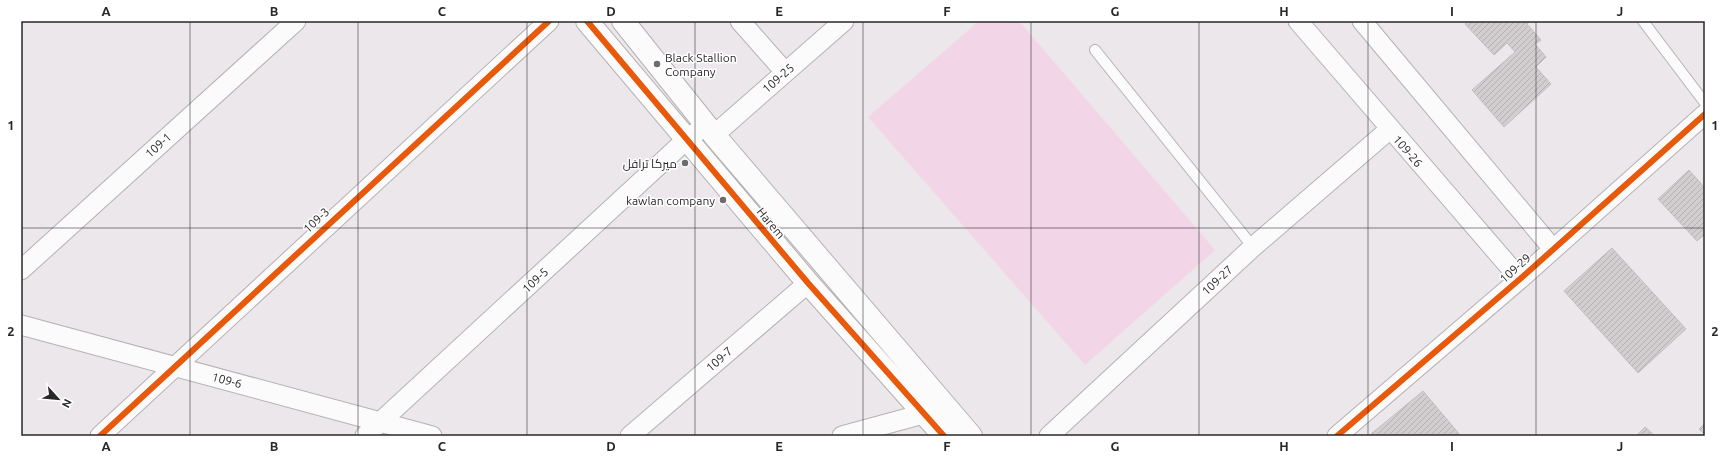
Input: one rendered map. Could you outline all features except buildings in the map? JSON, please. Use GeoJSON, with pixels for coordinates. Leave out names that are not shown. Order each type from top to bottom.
{"type":"FeatureCollection","features":[{"type":"Feature","properties":{"kind":"street","name":"109-1"},"geometry":{"type":"LineString","coordinates":[[21,270],[296,21]]}},
{"type":"Feature","properties":{"kind":"street","name":"109-3"},"geometry":{"type":"LineString","coordinates":[[100,436],[549,21]]}},
{"type":"Feature","properties":{"kind":"street","name":"Harem"},"geometry":{"type":"LineString","coordinates":[[587,21],[808,283],[944,436]]}},
{"type":"Feature","properties":{"kind":"street","name":"Harem"},"geometry":{"type":"LineString","coordinates":[[623,21],[710,130],[971,436]]}},
{"type":"Feature","properties":{"kind":"street"},"geometry":{"type":"LineString","coordinates":[[740,21],[785,72]]}},
{"type":"Feature","properties":{"kind":"street","name":"109-25"},"geometry":{"type":"LineString","coordinates":[[710,130],[785,72],[844,21]]}},
{"type":"Feature","properties":{"kind":"street","name":"109-26"},"geometry":{"type":"LineString","coordinates":[[1298,21],[1520,279]]}},
{"type":"Feature","properties":{"kind":"street"},"geometry":{"type":"LineString","coordinates":[[1362,21],[1553,249]]}},
{"type":"Feature","properties":{"kind":"street","name":"109-29"},"geometry":{"type":"LineString","coordinates":[[1337,436],[1520,279],[1705,114]]}},
{"type":"Feature","properties":{"kind":"street","name":"109-27"},"geometry":{"type":"LineString","coordinates":[[1049,436],[1253,247],[1390,129]]}},
{"type":"Feature","properties":{"kind":"street","name":"109-5"},"geometry":{"type":"LineString","coordinates":[[365,436],[686,140],[710,130]]}},
{"type":"Feature","properties":{"kind":"street","name":"109-7"},"geometry":{"type":"LineString","coordinates":[[634,435],[808,283]]}},
{"type":"Feature","properties":{"kind":"street","name":"109-6"},"geometry":{"type":"LineString","coordinates":[[21,325],[432,436]]}},
{"type":"Feature","properties":{"kind":"street"},"geometry":{"type":"LineString","coordinates":[[842,436],[923,414]]}},
{"type":"Feature","properties":{"kind":"lane"},"geometry":{"type":"LineString","coordinates":[[1643,21],[1705,103]]}},
{"type":"Feature","properties":{"kind":"lane"},"geometry":{"type":"LineString","coordinates":[[1095,50],[1253,247]]}},
{"type":"Feature","properties":{"kind":"shaded area"},"geometry":{"type":"Polygon","coordinates":[[[979,21],[1019,21],[1215,250],[1085,365],[868,117],[979,21]]]}},
{"type":"Feature","properties":{"kind":"cycle path"},"geometry":{"type":"LineString","coordinates":[[100,436],[549,21]]}},
{"type":"Feature","properties":{"kind":"cycle path"},"geometry":{"type":"LineString","coordinates":[[587,21],[808,283],[944,436]]}},
{"type":"Feature","properties":{"kind":"cycle path"},"geometry":{"type":"LineString","coordinates":[[1337,436],[1520,279],[1705,114]]}},
{"type":"Feature","properties":{"kind":"place","name":"Black Stallion Company"},"geometry":{"type":"Point","coordinates":[657,64]}},
{"type":"Feature","properties":{"kind":"place","name":"ميركا ترافل"},"geometry":{"type":"Point","coordinates":[685,163]}},
{"type":"Feature","properties":{"kind":"place","name":"kawlan company"},"geometry":{"type":"Point","coordinates":[723,200]}}]}
